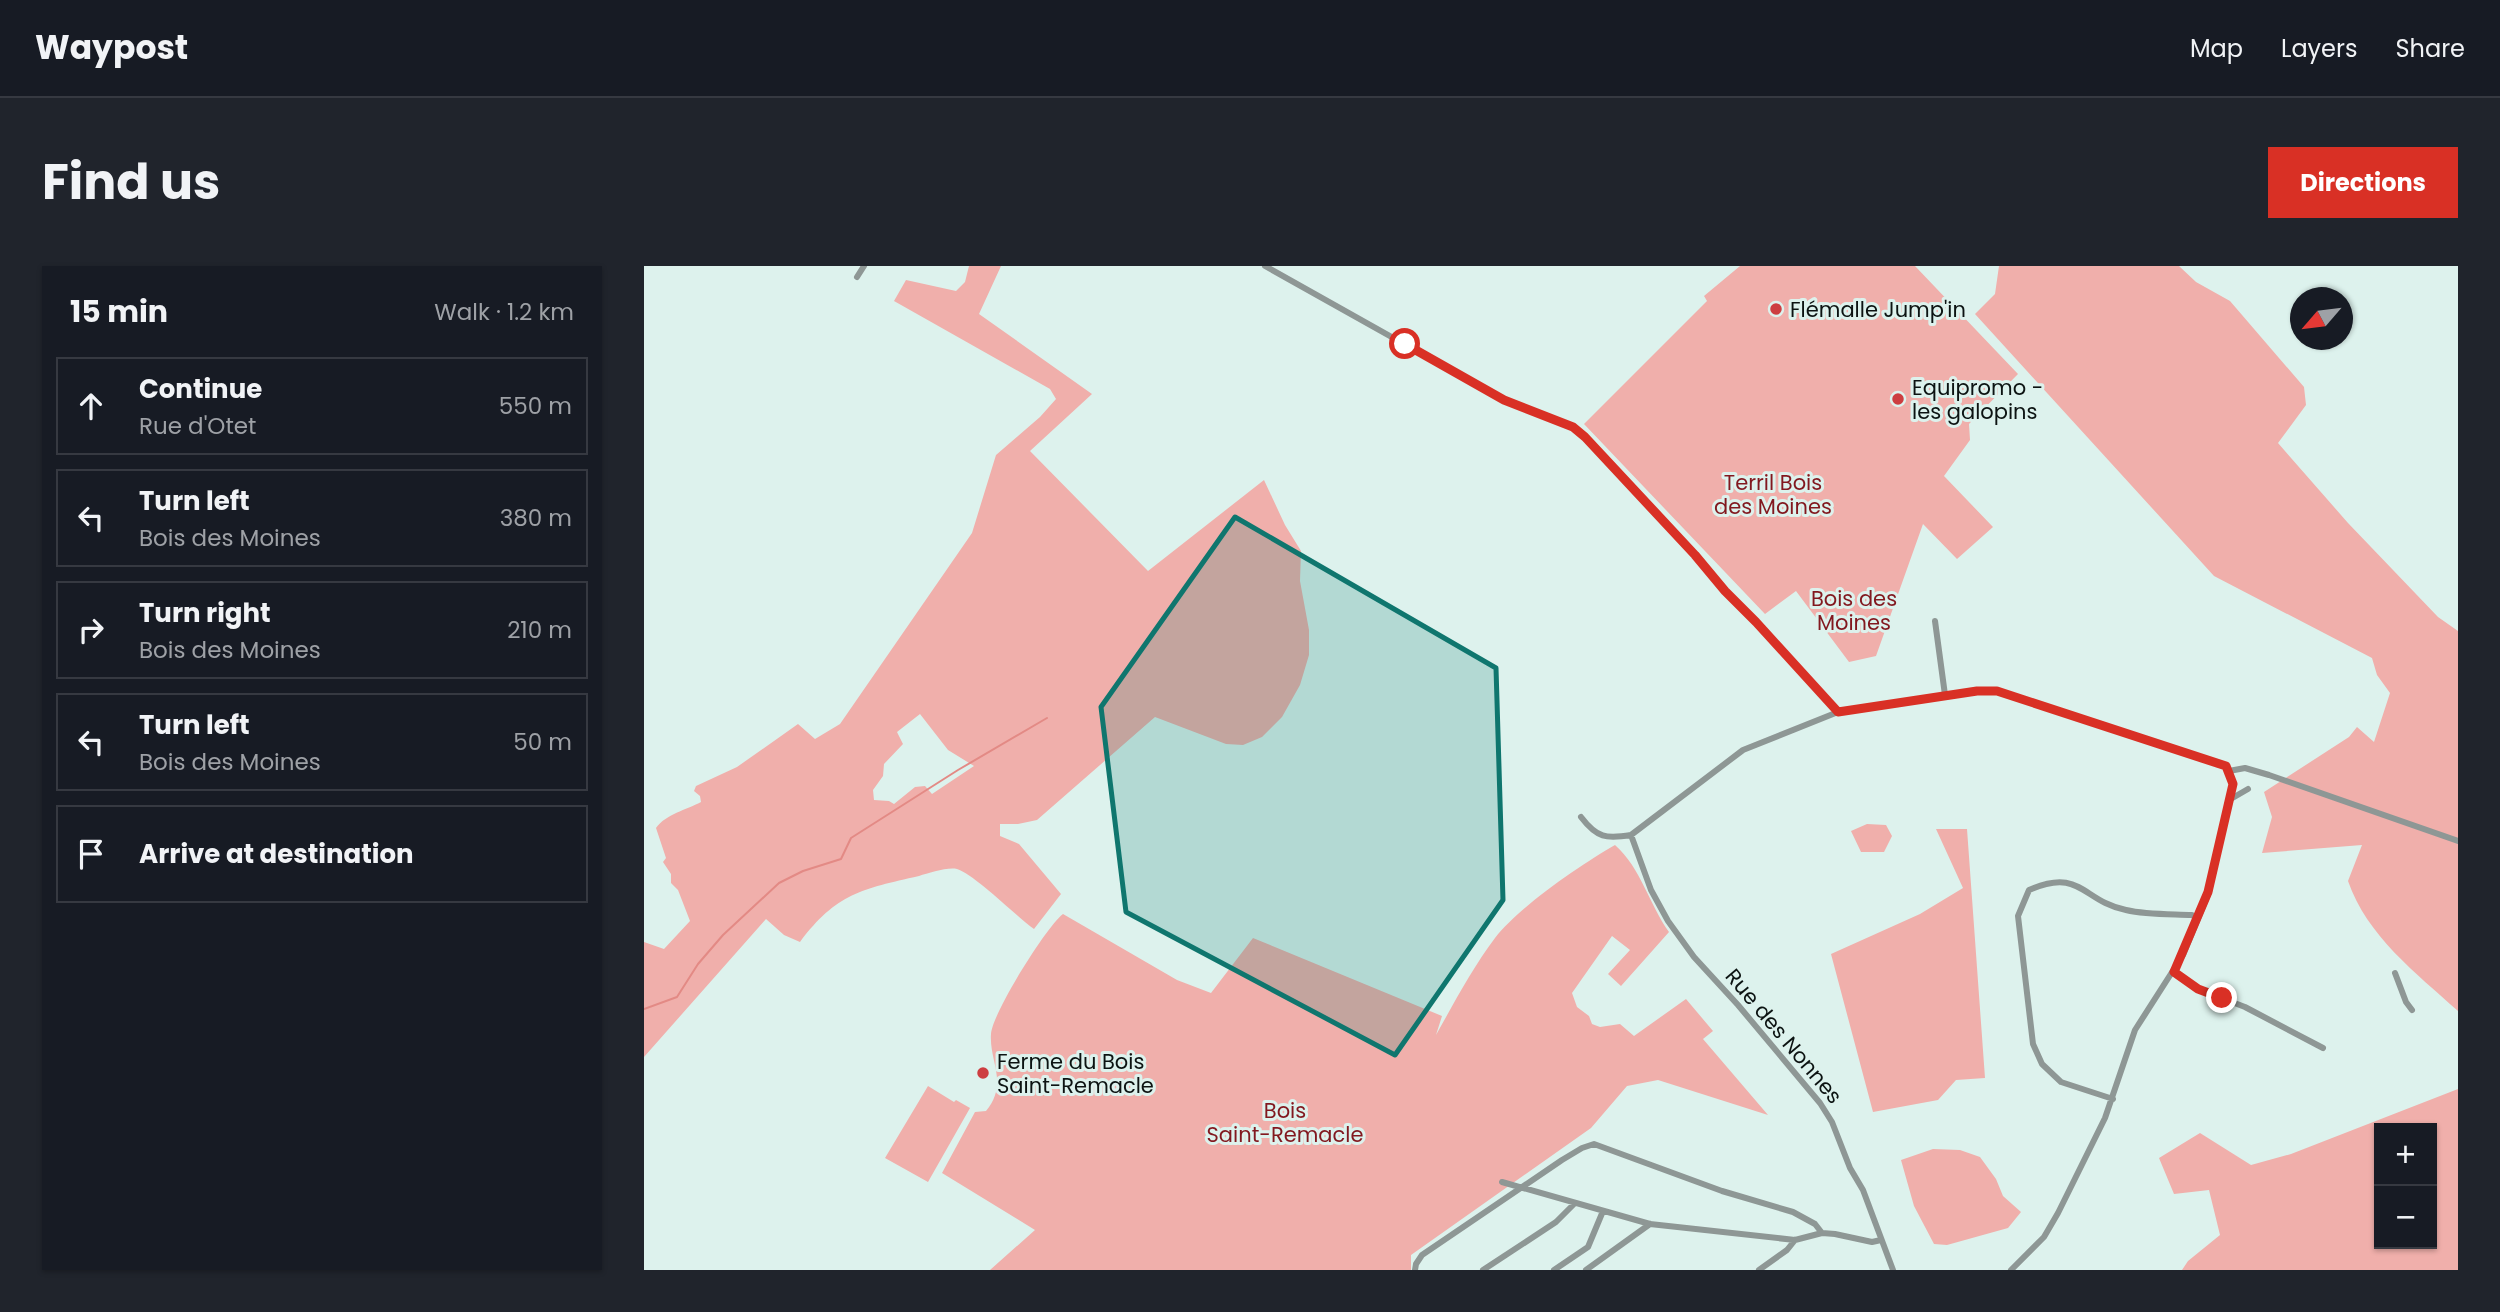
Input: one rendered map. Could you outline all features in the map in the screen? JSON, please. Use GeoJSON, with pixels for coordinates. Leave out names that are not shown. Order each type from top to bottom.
{"type":"FeatureCollection","features":[{"type":"Feature","properties":{"kind":"street"},"geometry":{"type":"LineString","coordinates":[[857,277],[864,266]]}},
{"type":"Feature","properties":{"kind":"street"},"geometry":{"type":"LineString","coordinates":[[1265,266],[1504,400],[1573,427],[1695,555],[1838,712]]}},
{"type":"Feature","properties":{"kind":"street"},"geometry":{"type":"LineString","coordinates":[[1934,621],[1945,695]]}},
{"type":"Feature","properties":{"kind":"street"},"geometry":{"type":"LineString","coordinates":[[1581,817],[1596,834],[1615,838],[1631,835],[1743,750],[1838,712],[1977,691],[1997,691],[2226,766],[2233,784],[2208,892],[2198,919],[2174,972],[2129,1042],[2113,1099],[2051,1225],[2044,1237],[2011,1270]]}},
{"type":"Feature","properties":{"kind":"street"},"geometry":{"type":"LineString","coordinates":[[2229,771],[2245,768],[2269,775],[2458,841]]}},
{"type":"Feature","properties":{"kind":"street"},"geometry":{"type":"LineString","coordinates":[[2229,800],[2248,789]]}},
{"type":"Feature","properties":{"kind":"street","name":"Rue des Nonnes"},"geometry":{"type":"LineString","coordinates":[[1631,835],[1651,890],[1668,921],[1694,957],[1820,1102],[1863,1190],[1893,1270]]}},
{"type":"Feature","properties":{"kind":"street"},"geometry":{"type":"LineString","coordinates":[[2113,1099],[2061,1082],[2042,1064],[2033,1044],[2018,916],[2029,890],[2047,882],[2065,881],[2110,906],[2127,911],[2192,915],[2198,919]]}},
{"type":"Feature","properties":{"kind":"street"},"geometry":{"type":"LineString","coordinates":[[2174,972],[2198,989],[2245,1007],[2323,1048]]}},
{"type":"Feature","properties":{"kind":"street"},"geometry":{"type":"LineString","coordinates":[[2395,973],[2406,1002],[2412,1010]]}},
{"type":"Feature","properties":{"kind":"street"},"geometry":{"type":"LineString","coordinates":[[1415,1270],[1422,1255],[1582,1148],[1594,1144],[1722,1191],[1793,1212],[1815,1224],[1822,1233]]}},
{"type":"Feature","properties":{"kind":"street"},"geometry":{"type":"LineString","coordinates":[[1502,1182],[1650,1224],[1795,1240],[1822,1233],[1872,1242],[1881,1240]]}},
{"type":"Feature","properties":{"kind":"street"},"geometry":{"type":"LineString","coordinates":[[1483,1270],[1556,1222],[1574,1204]]}},
{"type":"Feature","properties":{"kind":"street"},"geometry":{"type":"LineString","coordinates":[[1554,1270],[1588,1247],[1604,1211]]}},
{"type":"Feature","properties":{"kind":"street"},"geometry":{"type":"LineString","coordinates":[[1586,1270],[1650,1224]]}},
{"type":"Feature","properties":{"kind":"street"},"geometry":{"type":"LineString","coordinates":[[1759,1270],[1787,1250],[1795,1240]]}},
{"type":"Feature","properties":{"kind":"highlighted area"},"geometry":{"type":"Polygon","coordinates":[[[1235,517],[1496,668],[1503,900],[1395,1055],[1126,912],[1101,707],[1235,517]]]}},
{"type":"Feature","properties":{"kind":"green space"},"geometry":{"type":"Polygon","coordinates":[[[969,266],[1001,266],[979,314],[1092,394],[1030,451],[1148,571],[1264,480],[1285,525],[1301,551],[1300,581],[1309,630],[1309,655],[1300,685],[1282,717],[1262,737],[1243,745],[1226,744],[1155,717],[1037,820],[1000,824],[1000,836],[1019,844],[1061,894],[1034,929],[974,879],[957,869],[882,885],[852,896],[826,913],[800,942],[784,935],[766,919],[644,1057],[644,942],[664,949],[690,921],[678,890],[671,883],[671,874],[663,862],[666,858],[656,828],[671,816],[701,802],[700,796],[694,791],[696,786],[737,767],[798,724],[815,739],[840,724],[972,533],[996,455],[1040,417],[1056,399],[1050,389],[894,301],[906,280],[956,291],[965,282],[969,266]],[[920,714],[897,732],[903,744],[884,764],[883,776],[873,790],[874,800],[894,804],[915,787],[925,786],[932,794],[974,766],[948,750],[920,714]]]}},
{"type":"Feature","properties":{"kind":"green space"},"geometry":{"type":"Polygon","coordinates":[[[1740,266],[1915,266],[2018,374],[1969,424],[1970,440],[1944,476],[1993,527],[1957,559],[1923,524],[1876,656],[1849,662],[1796,591],[1765,614],[1584,424],[1707,301],[1704,296],[1740,266]]]}},
{"type":"Feature","properties":{"kind":"green space"},"geometry":{"type":"Polygon","coordinates":[[[1999,266],[2179,266],[2196,282],[2230,301],[2304,387],[2306,405],[2278,443],[2348,523],[2438,617],[2458,631],[2458,1011],[2394,952],[2356,901],[2348,881],[2362,845],[2262,853],[2272,817],[2264,792],[2349,737],[2357,727],[2374,742],[2390,693],[2377,675],[2372,658],[2214,576],[1975,314],[1995,294],[1999,266]]]}},
{"type":"Feature","properties":{"kind":"green space"},"geometry":{"type":"Polygon","coordinates":[[[1867,824],[1886,825],[1892,836],[1884,852],[1861,852],[1851,831],[1867,824]]]}},
{"type":"Feature","properties":{"kind":"green space"},"geometry":{"type":"Polygon","coordinates":[[[1936,829],[1967,829],[1985,1078],[1956,1080],[1938,1100],[1873,1112],[1831,954],[1920,914],[1963,888],[1936,829]]]}},
{"type":"Feature","properties":{"kind":"green space","name":"Bois Saint-Remacle"},"geometry":{"type":"Polygon","coordinates":[[[1615,845],[1632,864],[1669,932],[1621,986],[1608,974],[1630,950],[1612,936],[1572,993],[1577,1007],[1589,1016],[1592,1024],[1600,1027],[1620,1024],[1634,1036],[1686,999],[1713,1031],[1703,1039],[1768,1115],[1658,1080],[1627,1086],[1591,1128],[1411,1255],[1411,1270],[990,1270],[1035,1230],[942,1173],[975,1112],[986,1111],[993,1101],[997,1082],[991,1034],[1000,1009],[1033,952],[1063,914],[1177,980],[1211,993],[1253,938],[1442,1016],[1436,1035],[1479,961],[1506,926],[1551,887],[1615,845]]]}},
{"type":"Feature","properties":{"kind":"green space"},"geometry":{"type":"Polygon","coordinates":[[[928,1086],[954,1102],[956,1100],[970,1108],[928,1182],[885,1158],[928,1086]]]}},
{"type":"Feature","properties":{"kind":"green space"},"geometry":{"type":"Polygon","coordinates":[[[2458,1089],[2458,1270],[2182,1270],[2188,1261],[2220,1235],[2209,1190],[2174,1194],[2159,1158],[2200,1133],[2251,1165],[2291,1154],[2458,1089]]]}},
{"type":"Feature","properties":{"kind":"green space"},"geometry":{"type":"Polygon","coordinates":[[[1933,1149],[1960,1150],[1980,1157],[1996,1179],[2003,1196],[2021,1212],[2008,1228],[1947,1245],[1934,1244],[1914,1206],[1901,1160],[1933,1149]]]}},
{"type":"Feature","properties":{"kind":"waterway"},"geometry":{"type":"LineString","coordinates":[[644,1009],[677,997],[698,964],[723,935],[779,883],[803,871],[841,859],[851,838],[958,770],[1047,718]]}},
{"type":"Feature","properties":{"kind":"place","name":"Flémalle Jump'in"},"geometry":{"type":"Point","coordinates":[1776,309]}},
{"type":"Feature","properties":{"kind":"place","name":"Equipromo - les galopins"},"geometry":{"type":"Point","coordinates":[1898,399]}},
{"type":"Feature","properties":{"kind":"place","name":"Ferme du Bois Saint-Remacle"},"geometry":{"type":"Point","coordinates":[983,1073]}},
{"type":"Feature","properties":{"kind":"route"},"geometry":{"type":"LineString","coordinates":[[1405,344],[1504,400],[1573,427],[1585,437],[1838,712],[1977,691],[1997,691],[2226,766],[2233,784],[2208,892],[2174,972],[2198,989],[2222,998]]}},
{"type":"Feature","properties":{"kind":"park label","name":"Terril Bois des Moines"},"geometry":{"type":"Point","coordinates":[1773,494]}},
{"type":"Feature","properties":{"kind":"park label","name":"Bois des Moines"},"geometry":{"type":"Point","coordinates":[1854,610]}}]}
